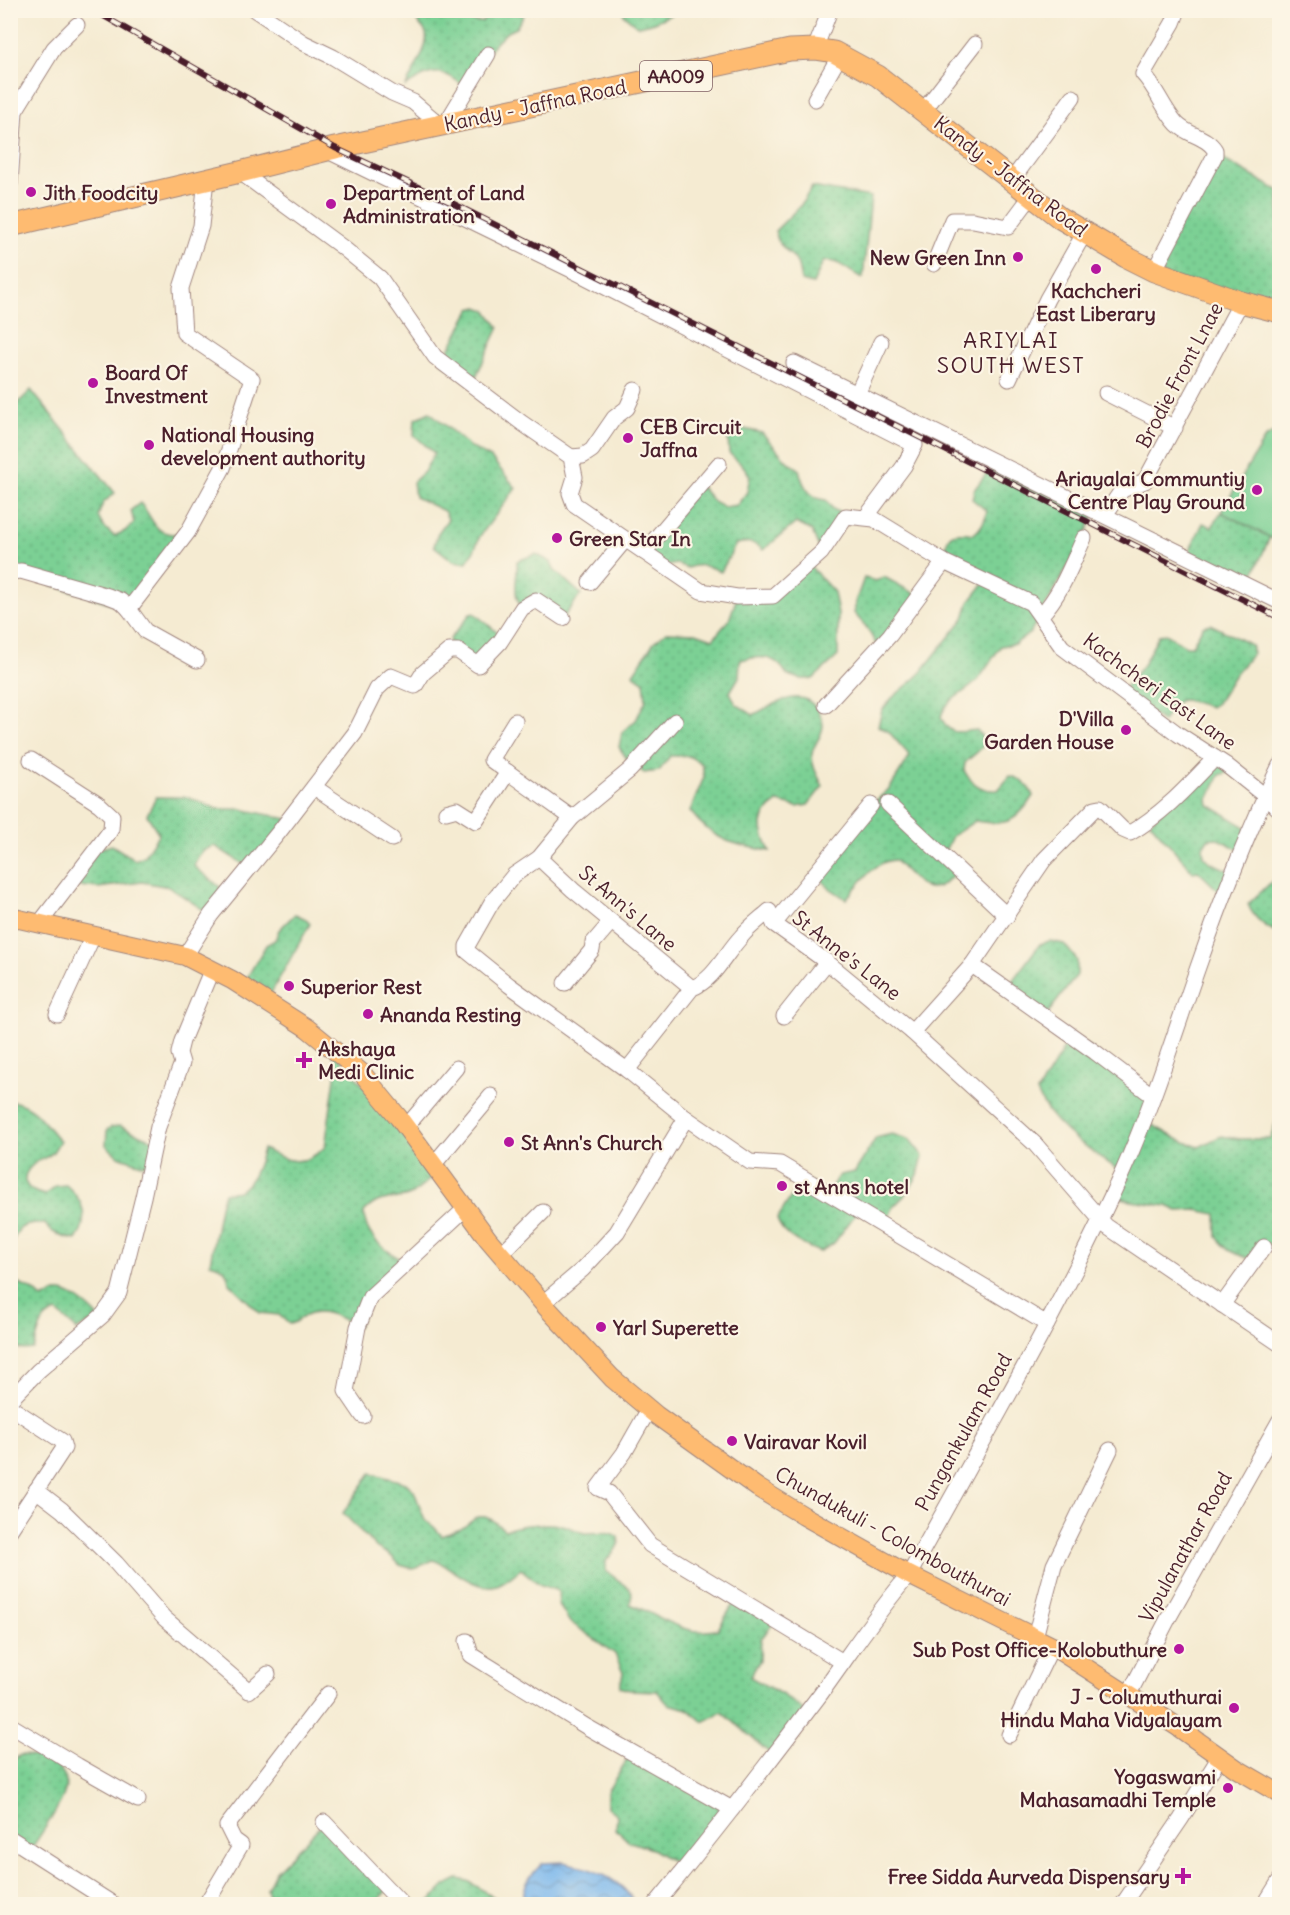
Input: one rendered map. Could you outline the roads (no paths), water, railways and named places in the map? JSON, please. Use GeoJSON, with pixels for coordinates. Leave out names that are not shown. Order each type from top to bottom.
{"type":"FeatureCollection","features":[{"type":"Feature","properties":{"kind":"highway","name":"Kandy - Jaffna Road"},"geometry":{"type":"LineString","coordinates":[[10,226],[326,150],[790,50],[815,50],[840,55],[878,76],[1060,218],[1154,271],[1240,302],[1280,312]]}},
{"type":"Feature","properties":{"kind":"main road","name":"Chundukuli - Colombouthurai"},"geometry":{"type":"LineString","coordinates":[[10,916],[185,956],[232,980],[307,1028],[362,1073],[406,1127],[501,1254],[612,1378],[649,1409],[758,1488],[909,1575],[1052,1646],[1129,1694],[1219,1758],[1280,1794]]}},
{"type":"Feature","properties":{"kind":"street"},"geometry":{"type":"LineString","coordinates":[[255,10],[304,43],[333,57],[392,93],[413,102],[442,125],[488,54]]}},
{"type":"Feature","properties":{"kind":"street"},"geometry":{"type":"LineString","coordinates":[[815,50],[830,10]]}},
{"type":"Feature","properties":{"kind":"street"},"geometry":{"type":"LineString","coordinates":[[1154,271],[1215,155],[1215,150],[1209,142],[1180,128],[1168,115],[1143,74],[1173,23],[1178,10]]}},
{"type":"Feature","properties":{"kind":"street"},"geometry":{"type":"LineString","coordinates":[[10,184],[15,111],[54,48],[76,25]]}},
{"type":"Feature","properties":{"kind":"street"},"geometry":{"type":"LineString","coordinates":[[924,111],[975,44]]}},
{"type":"Feature","properties":{"kind":"street"},"geometry":{"type":"LineString","coordinates":[[815,99],[840,55]]}},
{"type":"Feature","properties":{"kind":"street"},"geometry":{"type":"LineString","coordinates":[[1012,180],[1073,97]]}},
{"type":"Feature","properties":{"kind":"street"},"geometry":{"type":"LineString","coordinates":[[326,150],[580,274],[915,446],[904,466],[866,518],[846,516],[820,553],[772,596],[737,597],[701,591],[625,540],[574,504],[570,493],[574,477],[571,457]]}},
{"type":"Feature","properties":{"kind":"street"},"geometry":{"type":"LineString","coordinates":[[240,172],[380,278],[435,357],[571,457],[584,456],[592,450],[614,418],[627,408],[635,390]]}},
{"type":"Feature","properties":{"kind":"street"},"geometry":{"type":"LineString","coordinates":[[129,609],[188,532],[223,468],[252,379],[184,333],[181,288],[201,226],[206,179]]}},
{"type":"Feature","properties":{"kind":"street"},"geometry":{"type":"LineString","coordinates":[[934,264],[952,220],[973,220],[1008,227],[1032,195]]}},
{"type":"Feature","properties":{"kind":"street"},"geometry":{"type":"LineString","coordinates":[[1009,379],[1047,299],[1085,232]]}},
{"type":"Feature","properties":{"kind":"street","name":"Brodie Front Lnae"},"geometry":{"type":"LineString","coordinates":[[1105,515],[1122,490],[1145,481],[1240,302]]}},
{"type":"Feature","properties":{"kind":"street"},"geometry":{"type":"LineString","coordinates":[[857,394],[881,342]]}},
{"type":"Feature","properties":{"kind":"street"},"geometry":{"type":"LineString","coordinates":[[794,363],[1280,602]]}},
{"type":"Feature","properties":{"kind":"street"},"geometry":{"type":"LineString","coordinates":[[1106,393],[1175,428]]}},
{"type":"Feature","properties":{"kind":"street"},"geometry":{"type":"LineString","coordinates":[[644,552],[718,464]]}},
{"type":"Feature","properties":{"kind":"street","name":"Kachcheri East Lane"},"geometry":{"type":"LineString","coordinates":[[866,518],[874,519],[944,562],[1031,603],[1062,647],[1265,795],[1280,810]]}},
{"type":"Feature","properties":{"kind":"street"},"geometry":{"type":"LineString","coordinates":[[1041,615],[1050,606],[1064,581],[1084,538]]}},
{"type":"Feature","properties":{"kind":"street"},"geometry":{"type":"LineString","coordinates":[[590,582],[625,540]]}},
{"type":"Feature","properties":{"kind":"street"},"geometry":{"type":"LineString","coordinates":[[826,705],[890,635],[944,562]]}},
{"type":"Feature","properties":{"kind":"street"},"geometry":{"type":"LineString","coordinates":[[10,572],[21,571],[122,601],[145,631],[197,660]]}},
{"type":"Feature","properties":{"kind":"street"},"geometry":{"type":"LineString","coordinates":[[185,956],[211,915],[355,733],[377,689],[391,676],[415,686],[423,673],[449,651],[458,651],[478,665],[500,642],[522,608],[536,600],[563,618]]}},
{"type":"Feature","properties":{"kind":"street"},"geometry":{"type":"LineString","coordinates":[[515,721],[491,760],[572,818]]}},
{"type":"Feature","properties":{"kind":"street"},"geometry":{"type":"LineString","coordinates":[[675,721],[630,770],[572,818],[539,858],[514,875],[492,902],[467,946],[467,951],[517,991],[627,1070],[686,1118],[750,1162],[780,1164],[1047,1324]]}},
{"type":"Feature","properties":{"kind":"street"},"geometry":{"type":"LineString","coordinates":[[912,1032],[972,965],[1044,860],[1095,808],[1100,807],[1123,830],[1130,833],[1150,822],[1174,802],[1215,758]]}},
{"type":"Feature","properties":{"kind":"street"},"geometry":{"type":"LineString","coordinates":[[31,760],[99,804],[112,816],[111,829],[108,834],[39,924]]}},
{"type":"Feature","properties":{"kind":"street"},"geometry":{"type":"LineString","coordinates":[[1265,795],[1280,765]]}},
{"type":"Feature","properties":{"kind":"street"},"geometry":{"type":"LineString","coordinates":[[446,812],[457,809],[476,821],[508,772]]}},
{"type":"Feature","properties":{"kind":"street"},"geometry":{"type":"LineString","coordinates":[[314,787],[392,839]]}},
{"type":"Feature","properties":{"kind":"street","name":"Pungankulam Road"},"geometry":{"type":"LineString","coordinates":[[656,1905],[732,1809],[843,1662],[885,1602],[909,1575],[1047,1324],[1123,1171],[1153,1096],[1250,829],[1265,795]]}},
{"type":"Feature","properties":{"kind":"street"},"geometry":{"type":"LineString","coordinates":[[888,804],[1006,916]]}},
{"type":"Feature","properties":{"kind":"street"},"geometry":{"type":"LineString","coordinates":[[774,924],[871,805]]}},
{"type":"Feature","properties":{"kind":"street","name":"St Ann's Lane"},"geometry":{"type":"LineString","coordinates":[[539,858],[611,922],[692,988]]}},
{"type":"Feature","properties":{"kind":"street","name":"St Anne's Lane"},"geometry":{"type":"LineString","coordinates":[[627,1070],[692,988],[712,974],[741,936],[769,911],[774,924],[826,962],[912,1032],[1035,1144],[1100,1221],[1280,1344]]}},
{"type":"Feature","properties":{"kind":"street"},"geometry":{"type":"LineString","coordinates":[[565,983],[611,922]]}},
{"type":"Feature","properties":{"kind":"street"},"geometry":{"type":"LineString","coordinates":[[57,1014],[93,936]]}},
{"type":"Feature","properties":{"kind":"street"},"geometry":{"type":"LineString","coordinates":[[784,1016],[826,962]]}},
{"type":"Feature","properties":{"kind":"street"},"geometry":{"type":"LineString","coordinates":[[972,965],[1153,1096]]}},
{"type":"Feature","properties":{"kind":"street"},"geometry":{"type":"LineString","coordinates":[[10,1400],[38,1371],[103,1316],[119,1293],[132,1247],[158,1127],[182,1063],[179,1053],[182,1041],[212,971]]}},
{"type":"Feature","properties":{"kind":"street"},"geometry":{"type":"LineString","coordinates":[[406,1127],[456,1068]]}},
{"type":"Feature","properties":{"kind":"street"},"geometry":{"type":"LineString","coordinates":[[434,1164],[491,1096]]}},
{"type":"Feature","properties":{"kind":"street"},"geometry":{"type":"LineString","coordinates":[[543,1303],[583,1269],[617,1232],[686,1118]]}},
{"type":"Feature","properties":{"kind":"street"},"geometry":{"type":"LineString","coordinates":[[363,1416],[346,1391],[358,1327],[370,1297],[466,1208]]}},
{"type":"Feature","properties":{"kind":"street"},"geometry":{"type":"LineString","coordinates":[[501,1254],[543,1212]]}},
{"type":"Feature","properties":{"kind":"street"},"geometry":{"type":"LineString","coordinates":[[1222,1305],[1264,1247]]}},
{"type":"Feature","properties":{"kind":"street"},"geometry":{"type":"LineString","coordinates":[[10,1407],[62,1441],[64,1448],[10,1530]]}},
{"type":"Feature","properties":{"kind":"street"},"geometry":{"type":"LineString","coordinates":[[649,1409],[624,1453],[598,1488],[609,1493],[650,1545],[843,1662]]}},
{"type":"Feature","properties":{"kind":"street","name":"Vipulanathar Road"},"geometry":{"type":"LineString","coordinates":[[1129,1694],[1169,1617],[1280,1420]]}},
{"type":"Feature","properties":{"kind":"street"},"geometry":{"type":"LineString","coordinates":[[1035,1638],[1054,1565],[1110,1450]]}},
{"type":"Feature","properties":{"kind":"street"},"geometry":{"type":"LineString","coordinates":[[36,1490],[62,1510],[108,1556],[164,1618],[249,1691],[268,1674]]}},
{"type":"Feature","properties":{"kind":"street"},"geometry":{"type":"LineString","coordinates":[[467,1641],[471,1655],[587,1727],[732,1809]]}},
{"type":"Feature","properties":{"kind":"street"},"geometry":{"type":"LineString","coordinates":[[1009,1735],[1052,1646]]}},
{"type":"Feature","properties":{"kind":"street"},"geometry":{"type":"LineString","coordinates":[[206,1905],[241,1845],[234,1840],[227,1826],[328,1694]]}},
{"type":"Feature","properties":{"kind":"street"},"geometry":{"type":"LineString","coordinates":[[10,1725],[138,1800]]}},
{"type":"Feature","properties":{"kind":"street"},"geometry":{"type":"LineString","coordinates":[[1123,1905],[1219,1758]]}},
{"type":"Feature","properties":{"kind":"street"},"geometry":{"type":"LineString","coordinates":[[324,1822],[402,1905]]}},
{"type":"Feature","properties":{"kind":"street"},"geometry":{"type":"LineString","coordinates":[[10,1838],[103,1902]]}},
{"type":"Feature","properties":{"kind":"street"},"geometry":{"type":"LineString","coordinates":[[1264,1905],[1280,1880]]}},
{"type":"Feature","properties":{"kind":"water"},"geometry":{"type":"Polygon","coordinates":[[[563,1862],[584,1867],[614,1881],[622,1887],[635,1904],[523,1904],[525,1886],[538,1867],[543,1863],[563,1862]]]}},
{"type":"Feature","properties":{"kind":"railway"},"geometry":{"type":"LineString","coordinates":[[93,10],[335,148],[450,202],[1280,618]]}},
{"type":"Feature","properties":{"kind":"place","name":"Jith Foodcity"},"geometry":{"type":"Point","coordinates":[31,192]}},
{"type":"Feature","properties":{"kind":"place","name":"Department of Land Administration"},"geometry":{"type":"Point","coordinates":[331,204]}},
{"type":"Feature","properties":{"kind":"place","name":"New Green Inn"},"geometry":{"type":"Point","coordinates":[1018,257]}},
{"type":"Feature","properties":{"kind":"place","name":"Kachcheri East Liberary"},"geometry":{"type":"Point","coordinates":[1096,269]}},
{"type":"Feature","properties":{"kind":"place","name":"Board Of Investment"},"geometry":{"type":"Point","coordinates":[93,383]}},
{"type":"Feature","properties":{"kind":"place","name":"CEB Circuit Jaffna"},"geometry":{"type":"Point","coordinates":[628,438]}},
{"type":"Feature","properties":{"kind":"place","name":"National Housing development authority"},"geometry":{"type":"Point","coordinates":[149,445]}},
{"type":"Feature","properties":{"kind":"place","name":"Ariayalai Communtiy Centre Play Ground"},"geometry":{"type":"Point","coordinates":[1257,490]}},
{"type":"Feature","properties":{"kind":"place","name":"Green Star In"},"geometry":{"type":"Point","coordinates":[557,538]}},
{"type":"Feature","properties":{"kind":"place","name":"D'Villa Garden House"},"geometry":{"type":"Point","coordinates":[1126,730]}},
{"type":"Feature","properties":{"kind":"place","name":"Superior Rest"},"geometry":{"type":"Point","coordinates":[289,986]}},
{"type":"Feature","properties":{"kind":"place","name":"Ananda Resting"},"geometry":{"type":"Point","coordinates":[368,1014]}},
{"type":"Feature","properties":{"kind":"place","name":"Akshaya Medi Clinic"},"geometry":{"type":"Point","coordinates":[304,1060]}},
{"type":"Feature","properties":{"kind":"place","name":"St Ann's Church"},"geometry":{"type":"Point","coordinates":[509,1142]}},
{"type":"Feature","properties":{"kind":"place","name":"st Anns hotel"},"geometry":{"type":"Point","coordinates":[782,1186]}},
{"type":"Feature","properties":{"kind":"place","name":"Yarl Superette"},"geometry":{"type":"Point","coordinates":[601,1327]}},
{"type":"Feature","properties":{"kind":"place","name":"Vairavar Kovil"},"geometry":{"type":"Point","coordinates":[732,1441]}},
{"type":"Feature","properties":{"kind":"place","name":"Sub Post Office-Kolobuthure"},"geometry":{"type":"Point","coordinates":[1179,1649]}},
{"type":"Feature","properties":{"kind":"place","name":"J - Columuthurai Hindu Maha Vidyalayam"},"geometry":{"type":"Point","coordinates":[1234,1708]}},
{"type":"Feature","properties":{"kind":"place","name":"Yogaswami Mahasamadhi Temple"},"geometry":{"type":"Point","coordinates":[1228,1788]}},
{"type":"Feature","properties":{"kind":"place","name":"Free Sidda Aurveda Dispensary"},"geometry":{"type":"Point","coordinates":[1183,1876]}},
{"type":"Feature","properties":{"kind":"district","name":"ARIYLAI SOUTH WEST"},"geometry":{"type":"Point","coordinates":[1011,352]}}]}
